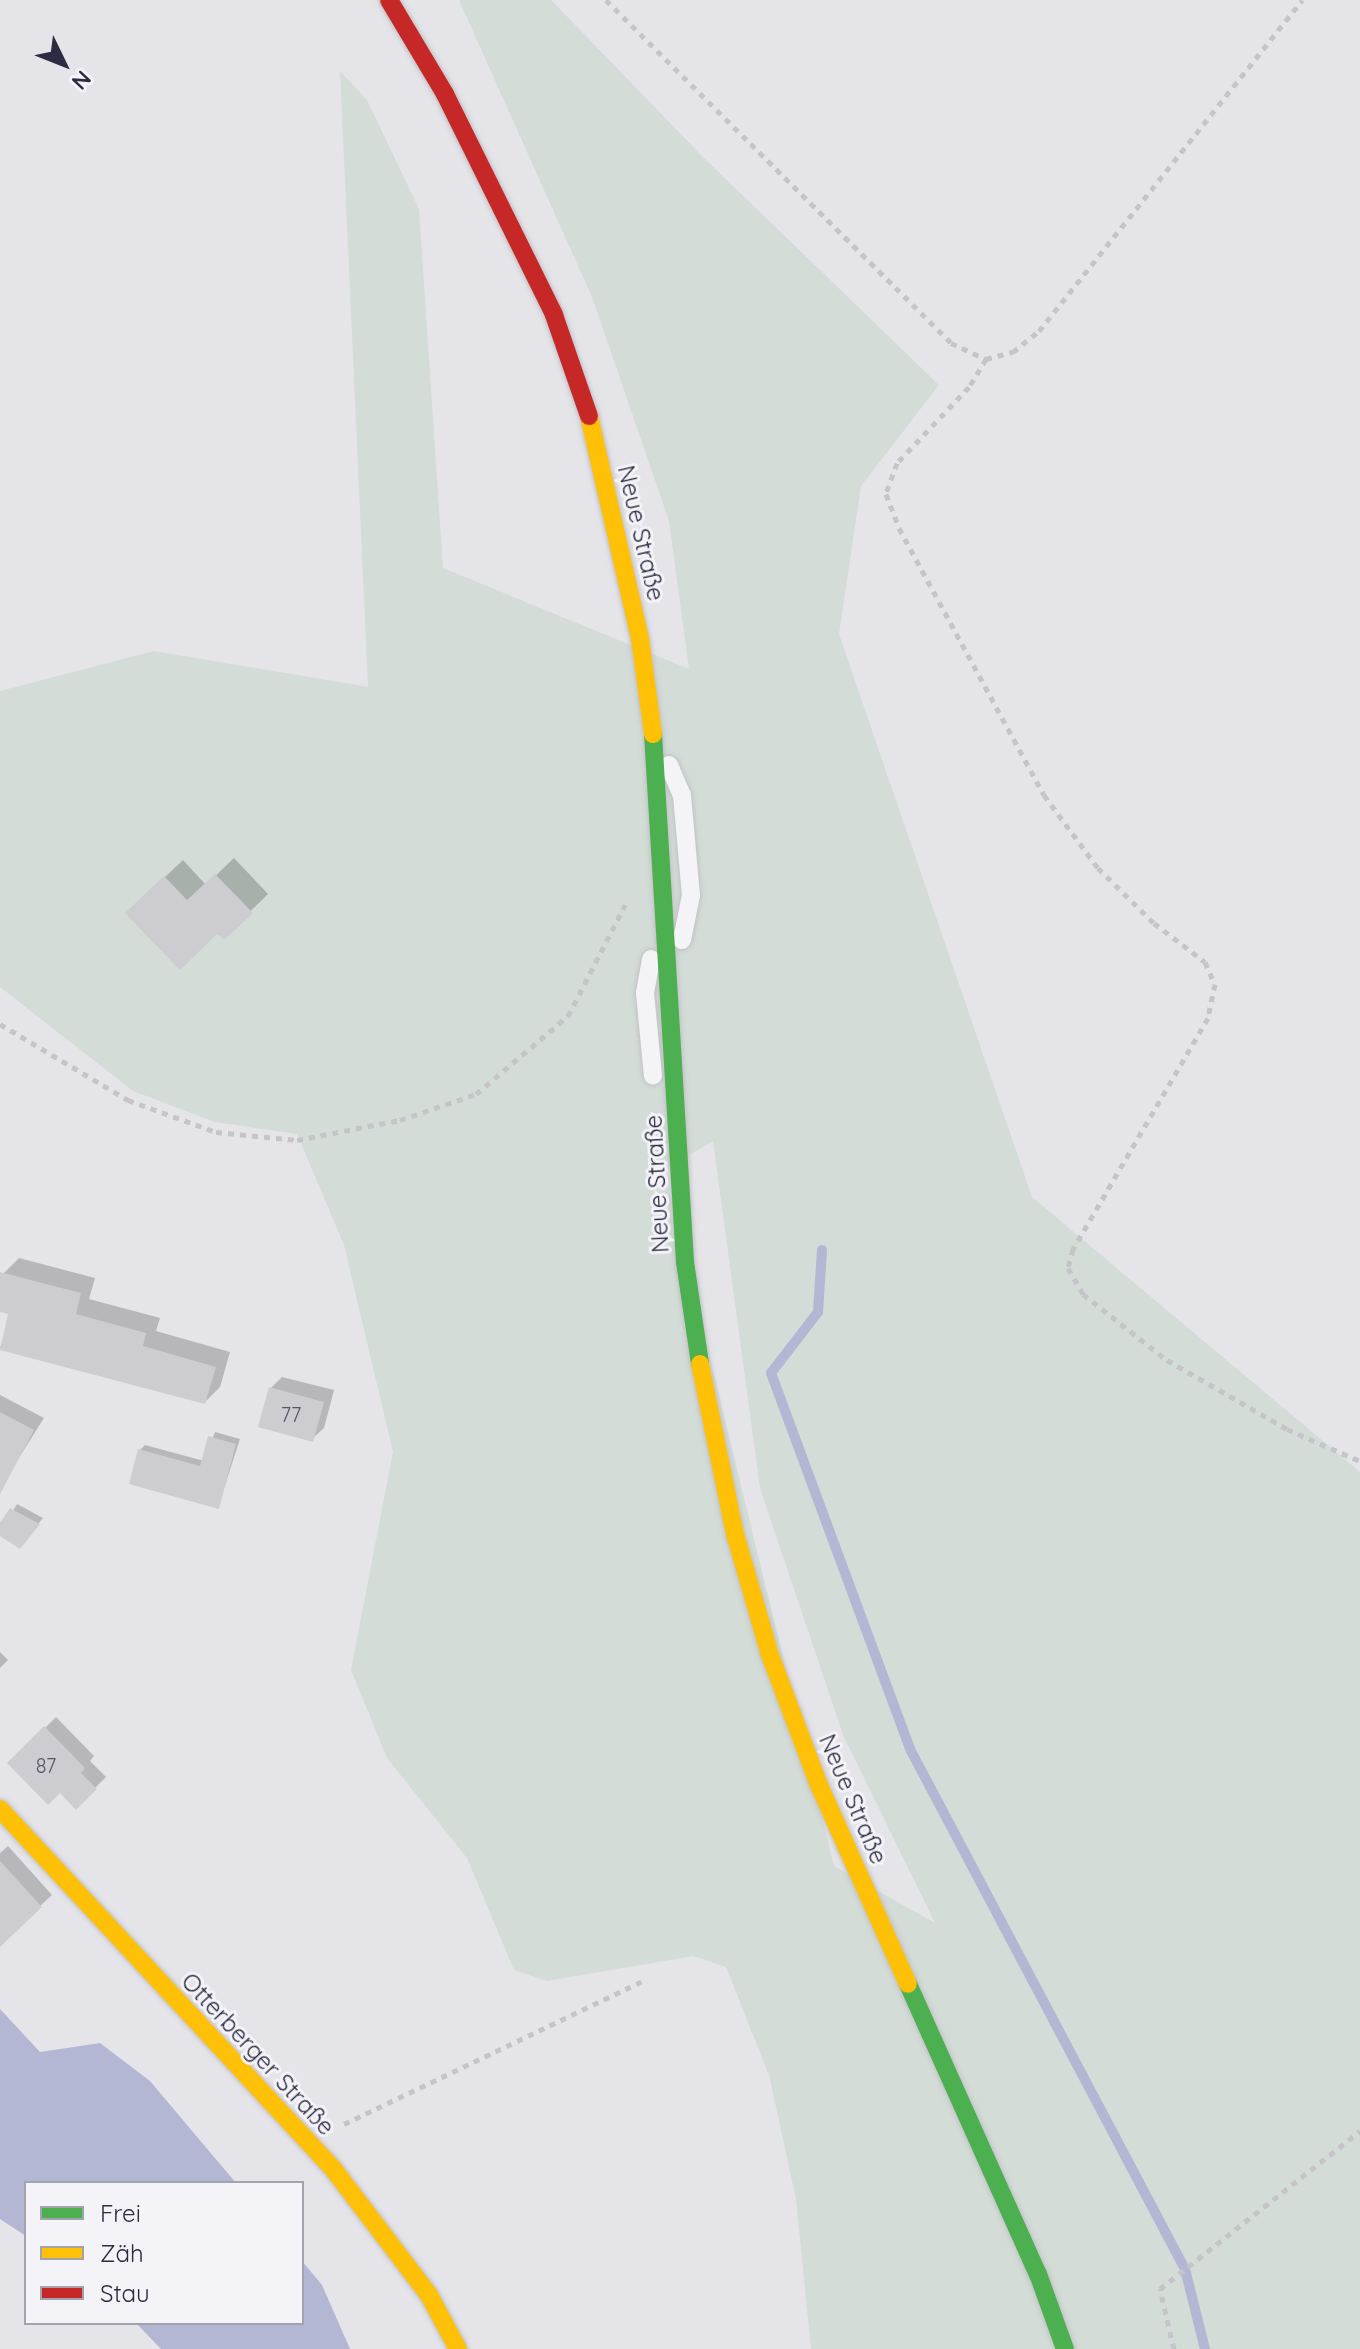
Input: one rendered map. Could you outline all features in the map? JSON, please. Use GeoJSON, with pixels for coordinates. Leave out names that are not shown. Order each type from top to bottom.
{"type":"FeatureCollection","features":[{"type":"Feature","properties":{"kind":"main road","name":"Neue Straße"},"geometry":{"type":"LineString","coordinates":[[389,0],[445,94],[554,315],[595,435],[640,639],[651,722],[664,885],[685,1262],[705,1398],[735,1534],[770,1655],[818,1783],[1038,2274],[1065,2349]]}},
{"type":"Feature","properties":{"kind":"main road","name":"Otterberger Straße"},"geometry":{"type":"LineString","coordinates":[[0,1809],[308,2142],[429,2295],[458,2349]]}},
{"type":"Feature","properties":{"kind":"lane"},"geometry":{"type":"LineString","coordinates":[[651,722],[682,795],[691,895],[670,997]]}},
{"type":"Feature","properties":{"kind":"lane"},"geometry":{"type":"LineString","coordinates":[[664,885],[645,993],[655,1099],[679,1154]]}},
{"type":"Feature","properties":{"kind":"path"},"geometry":{"type":"LineString","coordinates":[[606,0],[951,343],[986,359],[1013,352],[1039,331],[1302,0]]}},
{"type":"Feature","properties":{"kind":"path"},"geometry":{"type":"LineString","coordinates":[[986,359],[969,387],[897,463],[886,494],[899,528],[1044,795],[1098,868],[1154,923],[1205,962],[1215,984],[1208,1018],[1073,1249],[1068,1268],[1083,1294],[1167,1360],[1287,1429],[1360,1461]]}},
{"type":"Feature","properties":{"kind":"path"},"geometry":{"type":"LineString","coordinates":[[0,1024],[128,1100],[216,1132],[297,1140],[400,1120],[476,1094],[568,1016],[632,890]]}},
{"type":"Feature","properties":{"kind":"path"},"geometry":{"type":"LineString","coordinates":[[308,2142],[642,1981]]}},
{"type":"Feature","properties":{"kind":"path"},"geometry":{"type":"LineString","coordinates":[[1174,2349],[1160,2289],[1360,2131]]}},
{"type":"Feature","properties":{"kind":"shaded area"},"geometry":{"type":"Polygon","coordinates":[[[459,0],[551,0],[704,158],[939,385],[861,486],[839,634],[1032,1197],[1360,1472],[1360,2349],[811,2349],[796,2199],[769,2075],[726,1967],[693,1956],[547,1981],[514,1970],[467,1858],[387,1758],[351,1670],[393,1452],[344,1245],[297,1134],[215,1122],[133,1091],[0,987],[0,691],[154,651],[368,687],[340,71],[367,100],[419,209],[443,568],[689,669],[669,521],[592,297],[459,0]],[[713,1141],[664,1170],[834,1866],[935,1923],[843,1735],[760,1488],[713,1141]]]}},
{"type":"Feature","properties":{"kind":"water"},"geometry":{"type":"Polygon","coordinates":[[[0,2009],[40,2052],[100,2043],[150,2081],[234,2181],[24,2181],[24,2235],[0,2219],[0,2009]]]}},
{"type":"Feature","properties":{"kind":"water"},"geometry":{"type":"Polygon","coordinates":[[[304,2263],[322,2285],[350,2349],[161,2349],[138,2325],[304,2325],[304,2263]]]}},
{"type":"Feature","properties":{"kind":"building"},"geometry":{"type":"Polygon","coordinates":[[[215,874],[253,913],[224,940],[218,933],[180,970],[125,913],[164,876],[187,900],[215,874]]]}},
{"type":"Feature","properties":{"kind":"building"},"geometry":{"type":"Polygon","coordinates":[[[0,1272],[81,1293],[76,1314],[146,1333],[143,1346],[216,1367],[205,1404],[0,1350],[8,1314],[0,1312],[0,1272]]]}},
{"type":"Feature","properties":{"kind":"building"},"geometry":{"type":"Polygon","coordinates":[[[269,1387],[324,1402],[313,1442],[258,1427],[269,1387]]]}},
{"type":"Feature","properties":{"kind":"building"},"geometry":{"type":"Polygon","coordinates":[[[0,1412],[34,1430],[0,1494],[0,1412]]]}},
{"type":"Feature","properties":{"kind":"building"},"geometry":{"type":"Polygon","coordinates":[[[208,1436],[236,1444],[219,1509],[129,1484],[138,1449],[200,1466],[208,1436]]]}},
{"type":"Feature","properties":{"kind":"building"},"geometry":{"type":"Polygon","coordinates":[[[10,1508],[40,1524],[20,1549],[0,1536],[0,1523],[10,1508]]]}},
{"type":"Feature","properties":{"kind":"building"},"geometry":{"type":"Polygon","coordinates":[[[44,1726],[85,1768],[81,1773],[97,1789],[76,1810],[60,1793],[48,1805],[7,1763],[44,1726]]]}},
{"type":"Feature","properties":{"kind":"building"},"geometry":{"type":"Polygon","coordinates":[[[0,1861],[42,1907],[0,1947],[0,1861]]]}},
{"type":"Feature","properties":{"kind":"waterway"},"geometry":{"type":"LineString","coordinates":[[822,1250],[818,1312],[771,1373],[910,1749],[1185,2269],[1205,2349]]}},
{"type":"Feature","properties":{"kind":"traffic: fast"},"geometry":{"type":"LineString","coordinates":[[653,734],[685,1262],[700,1364]]}},
{"type":"Feature","properties":{"kind":"traffic: fast"},"geometry":{"type":"LineString","coordinates":[[908,1984],[1038,2274],[1065,2349]]}},
{"type":"Feature","properties":{"kind":"traffic: slow"},"geometry":{"type":"LineString","coordinates":[[589,416],[640,639],[653,734]]}},
{"type":"Feature","properties":{"kind":"traffic: slow"},"geometry":{"type":"LineString","coordinates":[[700,1364],[735,1534],[770,1655],[818,1783],[908,1984]]}},
{"type":"Feature","properties":{"kind":"traffic: slow"},"geometry":{"type":"LineString","coordinates":[[0,1809],[334,2170],[429,2295],[458,2349]]}},
{"type":"Feature","properties":{"kind":"traffic: jam"},"geometry":{"type":"LineString","coordinates":[[389,0],[445,94],[554,315],[589,416]]}}]}
